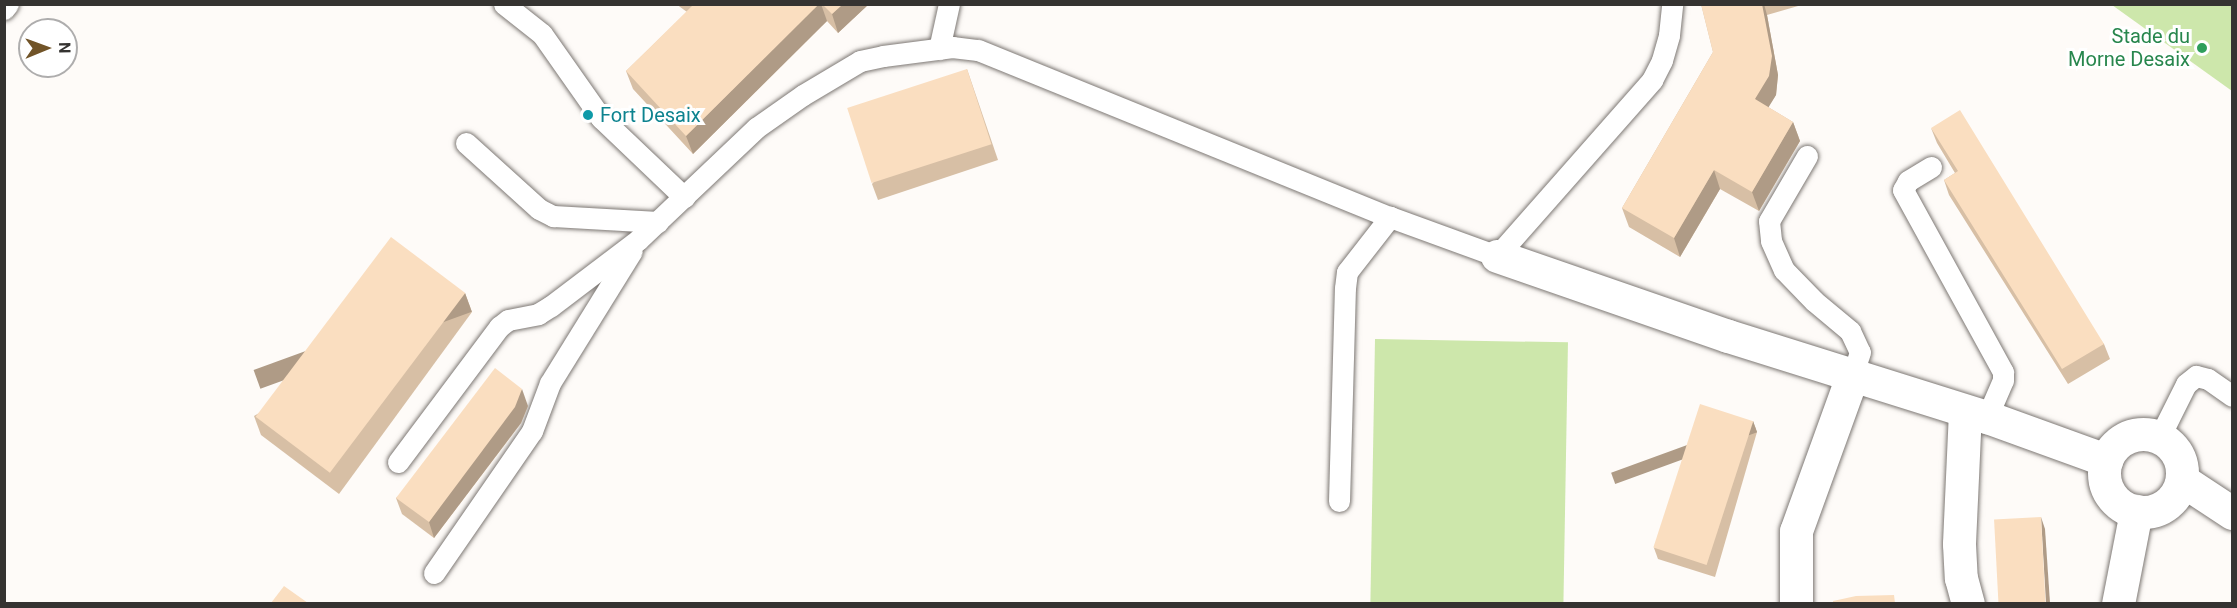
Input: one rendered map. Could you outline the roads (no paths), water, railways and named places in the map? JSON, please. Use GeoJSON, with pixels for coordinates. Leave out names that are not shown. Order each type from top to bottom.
{"type":"FeatureCollection","features":[{"type":"Feature","properties":{"kind":"street"},"geometry":{"type":"LineString","coordinates":[[1497,256],[1852,376],[1976,414],[2106,460]]}},
{"type":"Feature","properties":{"kind":"street"},"geometry":{"type":"LineString","coordinates":[[1796,603],[1796,531],[1852,376]]}},
{"type":"Feature","properties":{"kind":"street"},"geometry":{"type":"LineString","coordinates":[[1968,603],[1961,578],[1959,544],[1976,414]]}},
{"type":"Feature","properties":{"kind":"street"},"geometry":{"type":"LineString","coordinates":[[2147,433],[2160,436],[2171,443],[2178,454],[2182,480],[2178,492],[2170,502],[2148,512],[2136,512],[2123,507],[2106,486],[2104,473],[2106,460],[2112,448],[2134,434],[2147,433]]}},
{"type":"Feature","properties":{"kind":"street"},"geometry":{"type":"LineString","coordinates":[[2182,480],[2232,513]]}},
{"type":"Feature","properties":{"kind":"street"},"geometry":{"type":"LineString","coordinates":[[2118,603],[2136,512]]}},
{"type":"Feature","properties":{"kind":"lane"},"geometry":{"type":"LineString","coordinates":[[4,9],[8,4]]}},
{"type":"Feature","properties":{"kind":"lane"},"geometry":{"type":"LineString","coordinates":[[504,4],[542,34],[601,118],[684,197]]}},
{"type":"Feature","properties":{"kind":"lane"},"geometry":{"type":"LineString","coordinates":[[939,49],[949,4]]}},
{"type":"Feature","properties":{"kind":"lane"},"geometry":{"type":"LineString","coordinates":[[398,462],[499,327],[508,320],[538,315],[638,240],[756,128],[860,62],[883,56],[939,49],[978,50],[1389,217],[1497,256],[1652,81],[1662,60],[1669,35],[1672,4]]}},
{"type":"Feature","properties":{"kind":"lane"},"geometry":{"type":"LineString","coordinates":[[466,142],[539,209],[553,216],[658,222]]}},
{"type":"Feature","properties":{"kind":"lane"},"geometry":{"type":"LineString","coordinates":[[1807,156],[1769,221],[1771,241],[1784,270],[1814,301],[1850,331],[1860,352],[1852,376]]}},
{"type":"Feature","properties":{"kind":"lane"},"geometry":{"type":"LineString","coordinates":[[1931,167],[1908,181],[1903,190],[2003,372],[2003,380],[1976,414]]}},
{"type":"Feature","properties":{"kind":"lane"},"geometry":{"type":"LineString","coordinates":[[1339,501],[1347,272],[1389,217]]}},
{"type":"Feature","properties":{"kind":"lane"},"geometry":{"type":"LineString","coordinates":[[434,573],[532,431],[550,383],[638,240]]}},
{"type":"Feature","properties":{"kind":"lane"},"geometry":{"type":"LineString","coordinates":[[2160,436],[2186,384],[2196,376],[2208,379],[2232,396]]}},
{"type":"Feature","properties":{"kind":"place","name":"Stade du Morne Desaix"},"geometry":{"type":"Point","coordinates":[2202,48]}},
{"type":"Feature","properties":{"kind":"place","name":"Fort Desaix"},"geometry":{"type":"Point","coordinates":[588,115]}}]}
